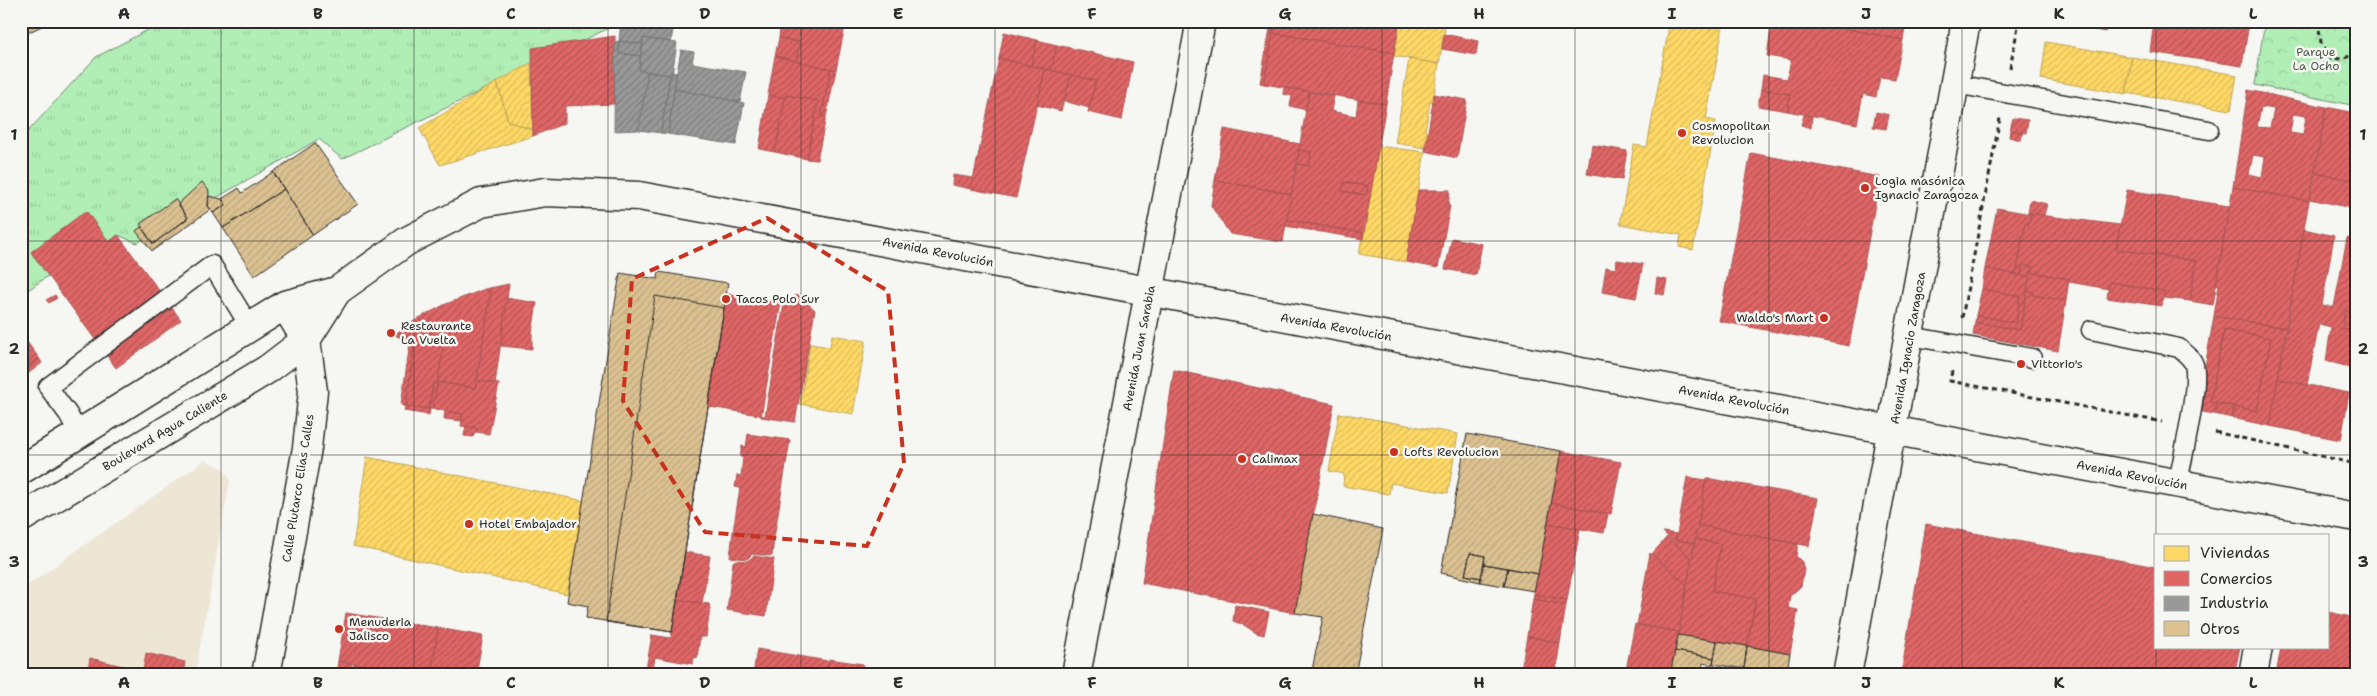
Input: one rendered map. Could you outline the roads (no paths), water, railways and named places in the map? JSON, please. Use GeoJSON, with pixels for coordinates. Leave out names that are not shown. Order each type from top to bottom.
{"type":"FeatureCollection","features":[{"type":"Feature","properties":{"kind":"main road","name":"Avenida Juan Sarabia"},"geometry":{"type":"LineString","coordinates":[[1076,675],[1201,21]]}},
{"type":"Feature","properties":{"kind":"main road","name":"Avenida Ignacio Zaragoza"},"geometry":{"type":"LineString","coordinates":[[1847,675],[1966,21]]}},
{"type":"Feature","properties":{"kind":"main road","name":"Avenida Revolución"},"geometry":{"type":"LineString","coordinates":[[285,306],[337,291],[407,241],[481,203],[545,192],[639,196],[2356,517]]}},
{"type":"Feature","properties":{"kind":"main road","name":"Avenida Revolución"},"geometry":{"type":"LineString","coordinates":[[306,340],[337,291]]}},
{"type":"Feature","properties":{"kind":"main road"},"geometry":{"type":"LineString","coordinates":[[21,470],[285,306]]}},
{"type":"Feature","properties":{"kind":"main road","name":"Calle Plutarco Elias Calles"},"geometry":{"type":"LineString","coordinates":[[266,675],[307,448],[313,391],[306,340],[285,306]]}},
{"type":"Feature","properties":{"kind":"main road","name":"Boulevard Agua Caliente"},"geometry":{"type":"LineString","coordinates":[[21,518],[268,369],[306,340]]}},
{"type":"Feature","properties":{"kind":"main road"},"geometry":{"type":"LineString","coordinates":[[2253,675],[2258,648]]}},
{"type":"Feature","properties":{"kind":"lane"},"geometry":{"type":"LineString","coordinates":[[1955,84],[2209,130]]}},
{"type":"Feature","properties":{"kind":"lane"},"geometry":{"type":"LineString","coordinates":[[78,434],[68,414],[48,387],[212,265],[250,326]]}},
{"type":"Feature","properties":{"kind":"lane"},"geometry":{"type":"LineString","coordinates":[[2091,330],[2179,348],[2188,355],[2194,365],[2195,379],[2192,405],[2178,483]]}},
{"type":"Feature","properties":{"kind":"lane"},"geometry":{"type":"LineString","coordinates":[[1910,336],[2032,358]]}},
{"type":"Feature","properties":{"kind":"place","name":"Cosmopolitan Revolucion"},"geometry":{"type":"Point","coordinates":[1682,133]}},
{"type":"Feature","properties":{"kind":"place","name":"Logia masónica Ignacio Zaragoza"},"geometry":{"type":"Point","coordinates":[1865,188]}},
{"type":"Feature","properties":{"kind":"place","name":"Tacos Polo Sur"},"geometry":{"type":"Point","coordinates":[726,299]}},
{"type":"Feature","properties":{"kind":"place","name":"Waldo's Mart"},"geometry":{"type":"Point","coordinates":[1824,318]}},
{"type":"Feature","properties":{"kind":"place","name":"Restaurante La Vuelta"},"geometry":{"type":"Point","coordinates":[391,333]}},
{"type":"Feature","properties":{"kind":"place","name":"Vittorio's"},"geometry":{"type":"Point","coordinates":[2021,364]}},
{"type":"Feature","properties":{"kind":"place","name":"Lofts Revolucion"},"geometry":{"type":"Point","coordinates":[1394,452]}},
{"type":"Feature","properties":{"kind":"place","name":"Calimax"},"geometry":{"type":"Point","coordinates":[1242,459]}},
{"type":"Feature","properties":{"kind":"place","name":"Hotel Embajador"},"geometry":{"type":"Point","coordinates":[469,524]}},
{"type":"Feature","properties":{"kind":"place","name":"Menuderia Jalisco"},"geometry":{"type":"Point","coordinates":[339,629]}},
{"type":"Feature","properties":{"kind":"park label","name":"Parque La Ocho"},"geometry":{"type":"Point","coordinates":[2316,59]}}]}
